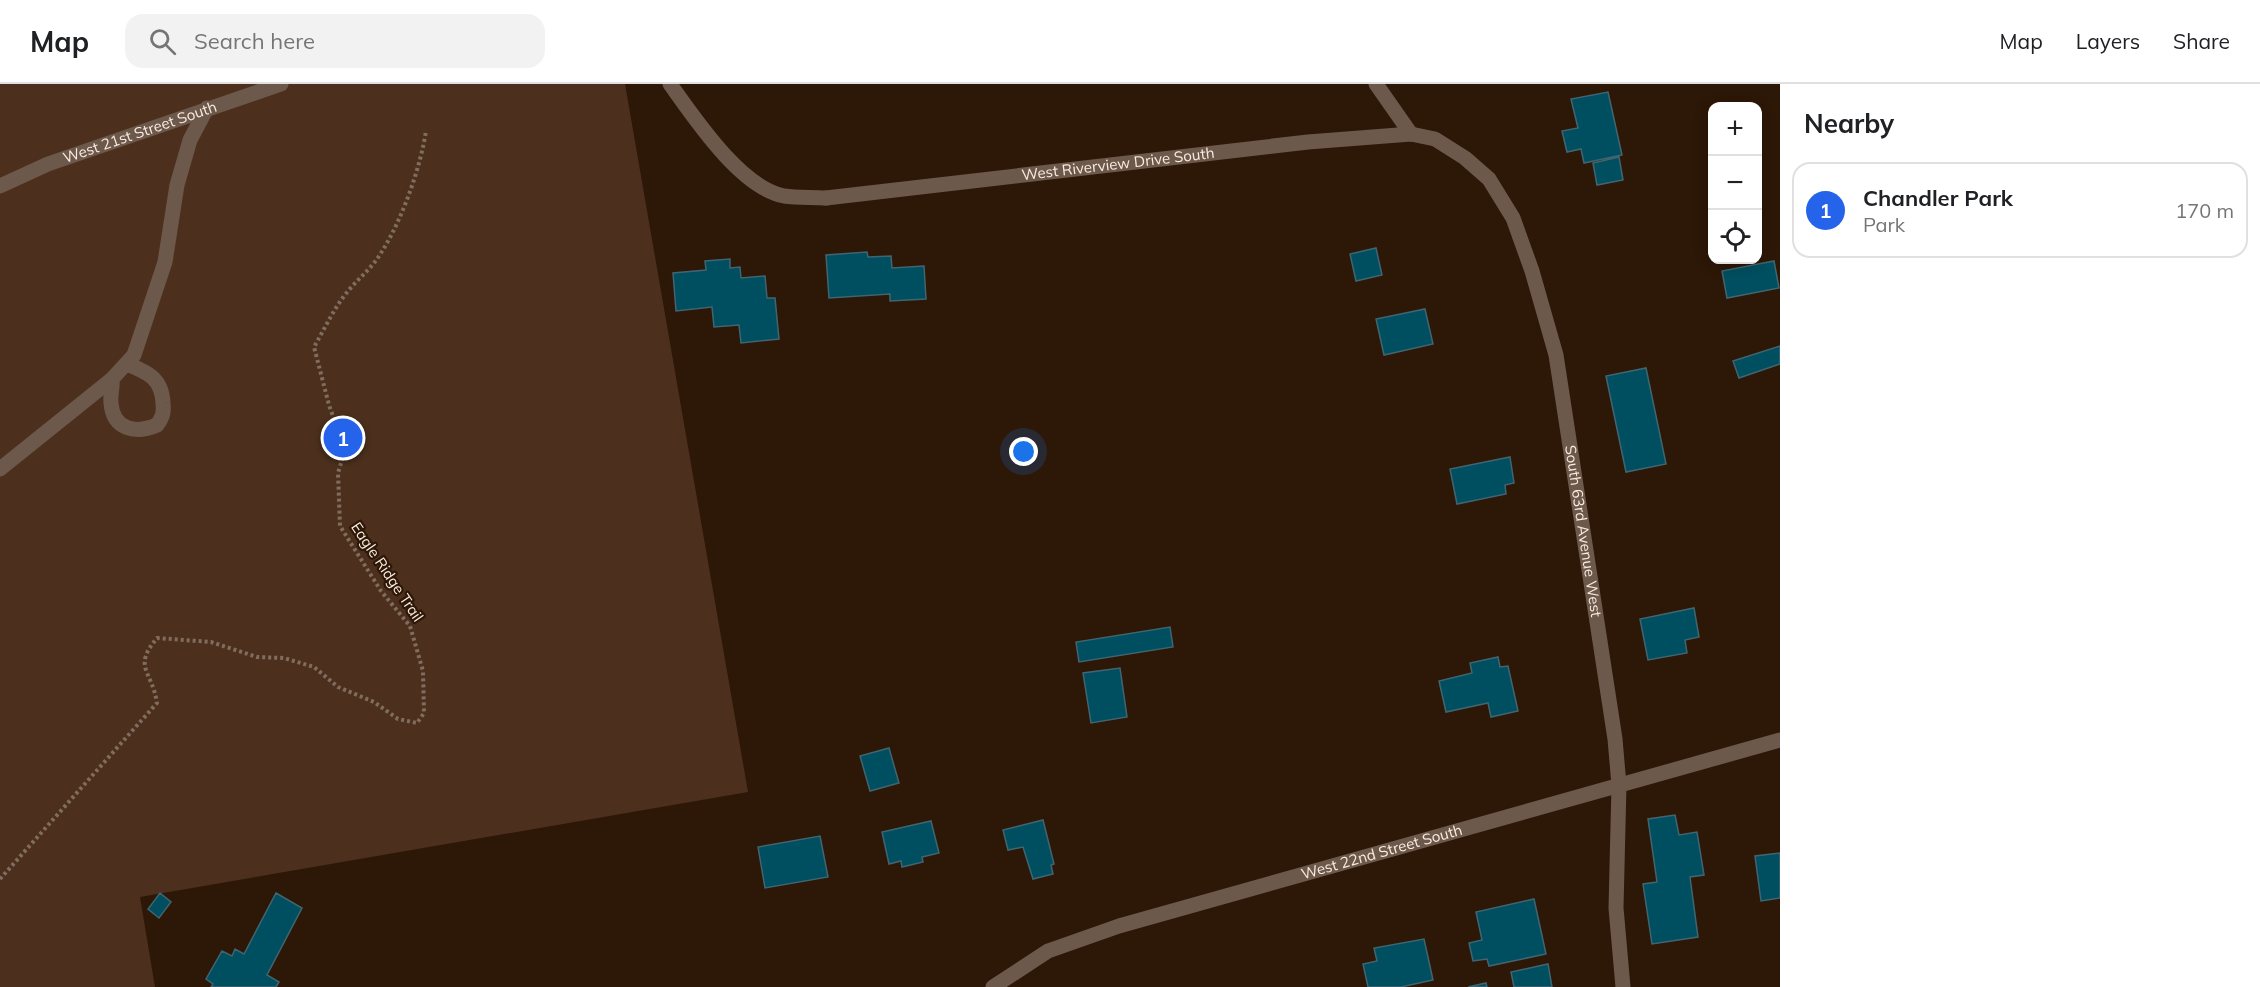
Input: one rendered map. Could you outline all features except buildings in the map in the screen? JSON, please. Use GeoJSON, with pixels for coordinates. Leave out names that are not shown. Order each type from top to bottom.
{"type":"FeatureCollection","features":[{"type":"Feature","properties":{"kind":"street","name":"West 21st Street South"},"geometry":{"type":"LineString","coordinates":[[0,186],[48,164],[281,84]]}},
{"type":"Feature","properties":{"kind":"street","name":"West Riverview Drive South"},"geometry":{"type":"LineString","coordinates":[[670,84],[742,175],[760,187],[783,196],[826,198],[1308,142],[1411,134]]}},
{"type":"Feature","properties":{"kind":"street"},"geometry":{"type":"LineString","coordinates":[[1376,84],[1411,134]]}},
{"type":"Feature","properties":{"kind":"street"},"geometry":{"type":"LineString","coordinates":[[0,469],[112,379],[127,364],[137,348],[165,262],[177,185],[189,140],[207,108]]}},
{"type":"Feature","properties":{"kind":"street","name":"South 63rd Avenue West"},"geometry":{"type":"LineString","coordinates":[[1411,134],[1435,139],[1465,158],[1489,179],[1513,218],[1532,272],[1556,355],[1615,739],[1619,785],[1616,908],[1623,987]]}},
{"type":"Feature","properties":{"kind":"street"},"geometry":{"type":"LineString","coordinates":[[112,379],[111,404],[118,422],[124,428],[141,431],[157,425],[163,417],[164,410],[161,386],[152,375],[127,364]]}},
{"type":"Feature","properties":{"kind":"street","name":"West 22nd Street South"},"geometry":{"type":"LineString","coordinates":[[993,987],[1048,951],[1119,926],[1780,740]]}},
{"type":"Feature","properties":{"kind":"path","name":"Eagle Ridge Trail"},"geometry":{"type":"LineString","coordinates":[[0,879],[157,704],[154,687],[144,667],[145,652],[158,638],[211,642],[257,657],[284,658],[314,667],[338,687],[374,702],[398,719],[417,723],[424,713],[423,671],[410,626],[381,591],[340,526],[338,473],[345,450],[329,405],[314,347],[348,291],[368,272],[382,251],[400,217],[423,148],[426,131]]}},
{"type":"Feature","properties":{"kind":"shaded area"},"geometry":{"type":"Polygon","coordinates":[[[0,84],[625,84],[748,792],[140,897],[155,987],[0,987],[0,84]]]}},
{"type":"Feature","properties":{"kind":"place","name":"Chandler Park"},"geometry":{"type":"Point","coordinates":[343,438]}}]}
